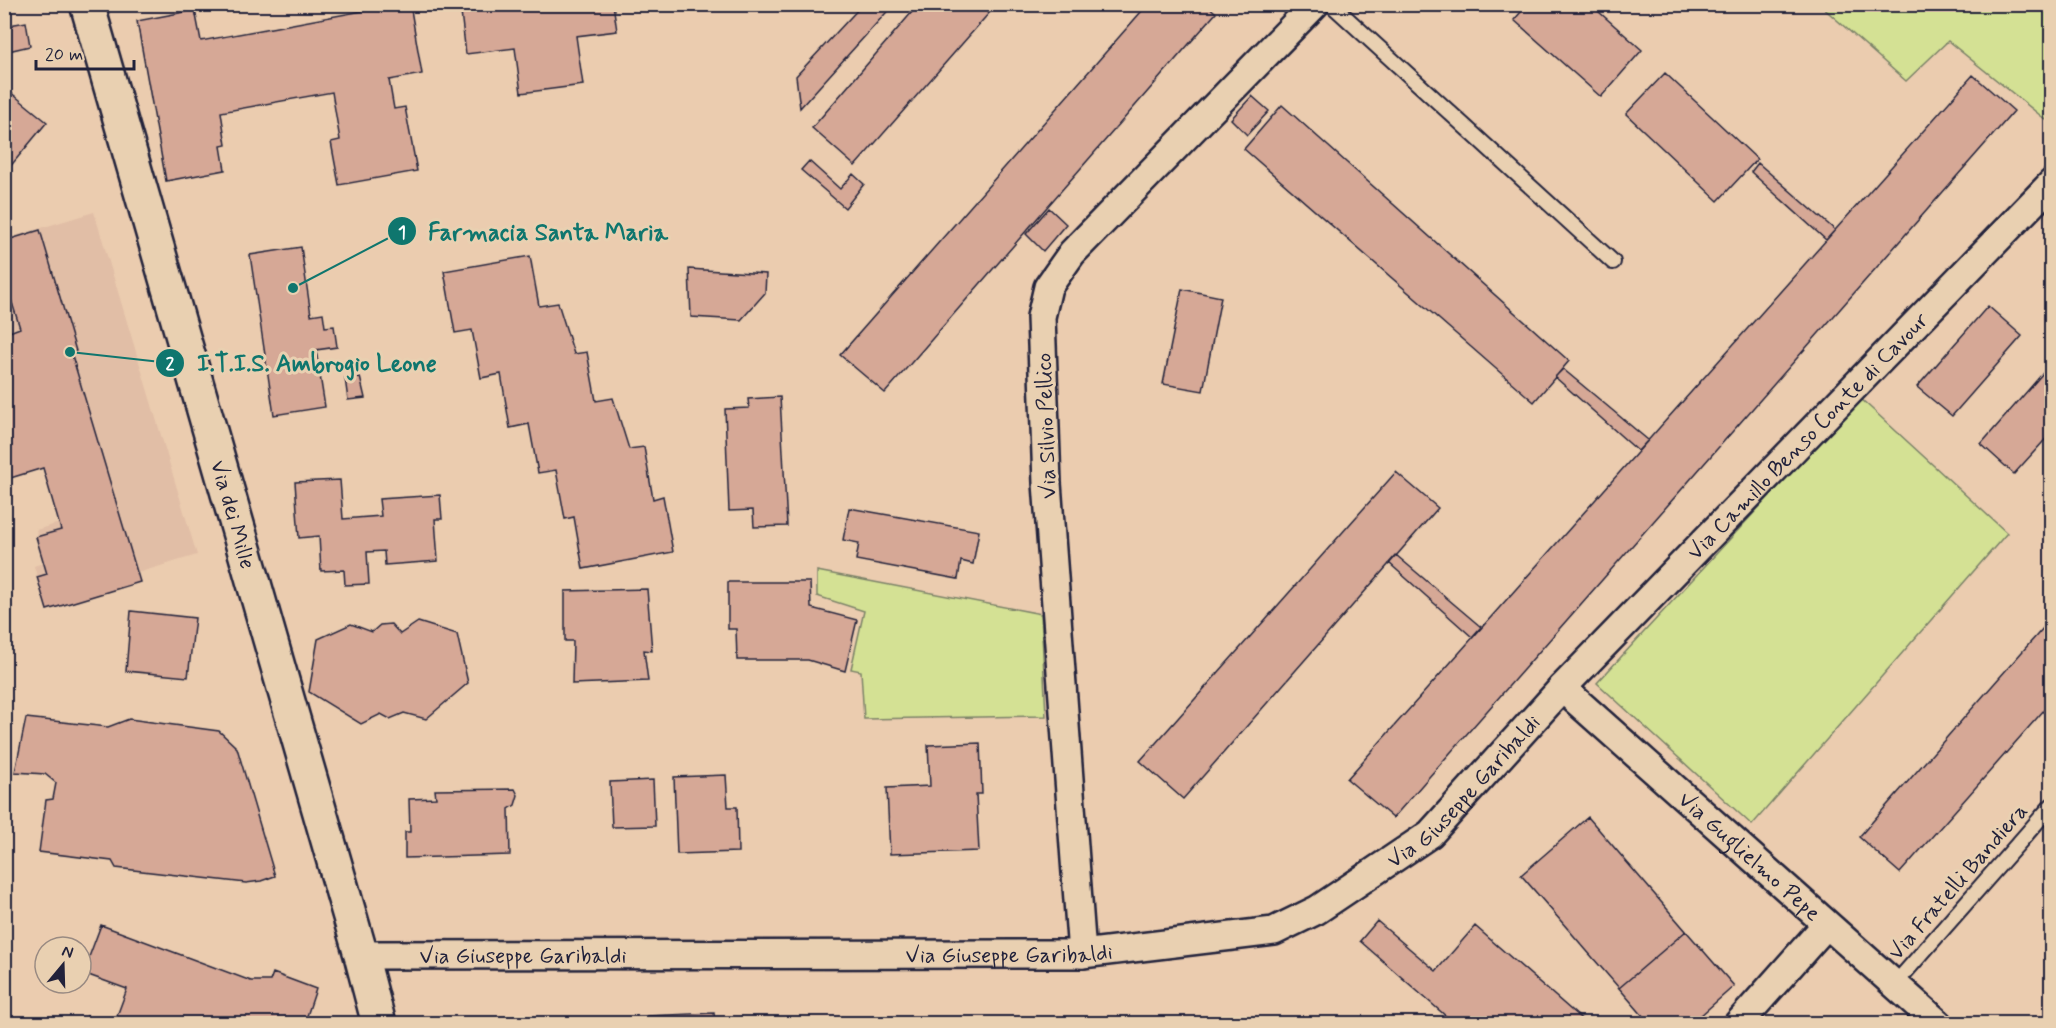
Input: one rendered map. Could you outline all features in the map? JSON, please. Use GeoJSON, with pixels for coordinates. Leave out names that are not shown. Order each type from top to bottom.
{"type":"FeatureCollection","features":[{"type":"Feature","properties":{"kind":"street","name":"Via dei Mille"},"geometry":{"type":"LineString","coordinates":[[87,4],[379,1023]]}},
{"type":"Feature","properties":{"kind":"street","name":"Via Silvio Pellico"},"geometry":{"type":"LineString","coordinates":[[1082,954],[1047,483],[1041,317],[1048,287],[1072,253],[1315,4]]}},
{"type":"Feature","properties":{"kind":"street","name":"Via Camillo Benso Conte di Cavour"},"geometry":{"type":"LineString","coordinates":[[1562,688],[2052,183]]}},
{"type":"Feature","properties":{"kind":"street","name":"Via Giuseppe Garibaldi"},"geometry":{"type":"LineString","coordinates":[[361,956],[1082,954],[1274,931],[1317,910],[1430,834],[1562,688]]}},
{"type":"Feature","properties":{"kind":"street","name":"Via Guglielmo Pepe"},"geometry":{"type":"LineString","coordinates":[[1562,688],[1826,926],[1939,1023]]}},
{"type":"Feature","properties":{"kind":"street"},"geometry":{"type":"LineString","coordinates":[[1738,1023],[1826,926]]}},
{"type":"Feature","properties":{"kind":"lane"},"geometry":{"type":"LineString","coordinates":[[1331,4],[1613,262]]}},
{"type":"Feature","properties":{"kind":"lane","name":"Via Fratelli Bandiera"},"geometry":{"type":"LineString","coordinates":[[1894,985],[2052,805]]}},
{"type":"Feature","properties":{"kind":"shaded area"},"geometry":{"type":"Polygon","coordinates":[[[94,212],[197,555],[44,601],[34,566],[46,562],[36,530],[59,523],[43,466],[5,477],[5,239],[94,212]]]}},
{"type":"Feature","properties":{"kind":"green space"},"geometry":{"type":"Polygon","coordinates":[[[1820,5],[2051,5],[2051,114],[2046,120],[1948,41],[1906,81],[1820,5]]]}},
{"type":"Feature","properties":{"kind":"green space"},"geometry":{"type":"Polygon","coordinates":[[[1860,398],[2007,533],[1752,825],[1597,683],[1860,398]]]}},
{"type":"Feature","properties":{"kind":"green space"},"geometry":{"type":"Polygon","coordinates":[[[817,571],[1041,614],[1046,716],[864,719],[861,671],[851,669],[864,611],[817,596],[817,571]]]}},
{"type":"Feature","properties":{"kind":"building"},"geometry":{"type":"Polygon","coordinates":[[[410,4],[422,74],[389,80],[394,109],[405,107],[417,171],[339,185],[331,142],[340,140],[332,92],[221,112],[226,145],[221,146],[225,170],[166,181],[137,21],[195,10],[201,41],[410,4]]]}},
{"type":"Feature","properties":{"kind":"building"},"geometry":{"type":"Polygon","coordinates":[[[460,4],[613,4],[617,31],[576,36],[583,85],[521,93],[515,48],[466,54],[460,4]]]}},
{"type":"Feature","properties":{"kind":"building"},"geometry":{"type":"Polygon","coordinates":[[[863,4],[894,4],[800,108],[796,76],[863,4]]]}},
{"type":"Feature","properties":{"kind":"building"},"geometry":{"type":"Polygon","coordinates":[[[919,4],[997,4],[855,166],[812,128],[919,4]]]}},
{"type":"Feature","properties":{"kind":"building"},"geometry":{"type":"Polygon","coordinates":[[[1148,4],[1206,4],[1216,13],[885,393],[840,355],[1148,4]]]}},
{"type":"Feature","properties":{"kind":"building"},"geometry":{"type":"Polygon","coordinates":[[[1528,4],[1590,4],[1642,50],[1601,97],[1514,20],[1528,4]]]}},
{"type":"Feature","properties":{"kind":"building"},"geometry":{"type":"Polygon","coordinates":[[[26,22],[30,46],[4,52],[4,26],[26,22]]]}},
{"type":"Feature","properties":{"kind":"building"},"geometry":{"type":"Polygon","coordinates":[[[1665,73],[1757,159],[1718,201],[1626,114],[1665,73]]]}},
{"type":"Feature","properties":{"kind":"building"},"geometry":{"type":"Polygon","coordinates":[[[1973,75],[2014,111],[1393,818],[1347,779],[1973,75]]]}},
{"type":"Feature","properties":{"kind":"building"},"geometry":{"type":"Polygon","coordinates":[[[4,87],[47,122],[4,174],[4,87]]]}},
{"type":"Feature","properties":{"kind":"building"},"geometry":{"type":"Polygon","coordinates":[[[1252,96],[1269,111],[1247,135],[1231,119],[1252,96]]]}},
{"type":"Feature","properties":{"kind":"building"},"geometry":{"type":"Polygon","coordinates":[[[1282,105],[1569,361],[1534,402],[1244,149],[1282,105]]]}},
{"type":"Feature","properties":{"kind":"building"},"geometry":{"type":"Polygon","coordinates":[[[809,161],[840,189],[853,174],[864,184],[845,208],[801,170],[809,161]]]}},
{"type":"Feature","properties":{"kind":"building"},"geometry":{"type":"Polygon","coordinates":[[[1758,163],[1835,230],[1826,240],[1751,172],[1758,163]]]}},
{"type":"Feature","properties":{"kind":"building"},"geometry":{"type":"Polygon","coordinates":[[[1049,208],[1066,224],[1043,251],[1026,234],[1049,208]]]}},
{"type":"Feature","properties":{"kind":"building"},"geometry":{"type":"Polygon","coordinates":[[[40,230],[76,351],[71,352],[140,582],[47,610],[37,577],[47,574],[36,537],[61,530],[43,468],[4,480],[4,334],[20,328],[4,277],[4,241],[40,230]]]}},
{"type":"Feature","properties":{"kind":"building"},"geometry":{"type":"Polygon","coordinates":[[[301,247],[311,315],[323,313],[325,327],[334,326],[337,347],[316,350],[325,407],[274,415],[250,255],[301,247]]]}},
{"type":"Feature","properties":{"kind":"building"},"geometry":{"type":"Polygon","coordinates":[[[530,256],[539,306],[558,303],[574,354],[587,352],[596,401],[613,398],[629,449],[644,447],[653,499],[663,496],[673,552],[583,569],[574,517],[565,519],[556,470],[538,473],[529,424],[510,428],[501,374],[481,378],[472,330],[455,333],[444,271],[530,256]]]}},
{"type":"Feature","properties":{"kind":"building"},"geometry":{"type":"Polygon","coordinates":[[[689,269],[766,274],[765,293],[741,320],[691,317],[689,269]]]}},
{"type":"Feature","properties":{"kind":"building"},"geometry":{"type":"Polygon","coordinates":[[[1182,289],[1221,297],[1203,391],[1163,384],[1182,289]]]}},
{"type":"Feature","properties":{"kind":"building"},"geometry":{"type":"Polygon","coordinates":[[[1988,306],[2022,336],[1952,416],[1917,387],[1988,306]]]}},
{"type":"Feature","properties":{"kind":"building"},"geometry":{"type":"Polygon","coordinates":[[[2050,365],[2052,432],[2014,474],[1981,444],[2050,365]]]}},
{"type":"Feature","properties":{"kind":"building"},"geometry":{"type":"Polygon","coordinates":[[[1563,369],[1648,440],[1638,451],[1555,377],[1563,369]]]}},
{"type":"Feature","properties":{"kind":"building"},"geometry":{"type":"Polygon","coordinates":[[[360,377],[365,398],[348,400],[345,378],[360,377]]]}},
{"type":"Feature","properties":{"kind":"building"},"geometry":{"type":"Polygon","coordinates":[[[780,397],[787,526],[754,527],[753,510],[729,511],[725,409],[749,408],[748,399],[780,397]]]}},
{"type":"Feature","properties":{"kind":"building"},"geometry":{"type":"Polygon","coordinates":[[[1396,472],[1438,508],[1183,799],[1140,761],[1396,472]]]}},
{"type":"Feature","properties":{"kind":"building"},"geometry":{"type":"Polygon","coordinates":[[[340,480],[343,519],[381,516],[379,499],[440,495],[442,519],[435,519],[438,561],[385,565],[384,551],[367,552],[369,584],[345,585],[344,570],[321,571],[319,536],[299,538],[295,482],[340,480]]]}},
{"type":"Feature","properties":{"kind":"building"},"geometry":{"type":"Polygon","coordinates":[[[849,508],[979,531],[973,564],[961,561],[958,579],[856,560],[859,543],[843,540],[849,508]]]}},
{"type":"Feature","properties":{"kind":"building"},"geometry":{"type":"Polygon","coordinates":[[[1396,555],[1481,627],[1472,637],[1389,563],[1396,555]]]}},
{"type":"Feature","properties":{"kind":"building"},"geometry":{"type":"Polygon","coordinates":[[[728,582],[810,582],[811,608],[857,620],[845,671],[808,660],[737,660],[736,629],[728,629],[728,582]]]}},
{"type":"Feature","properties":{"kind":"building"},"geometry":{"type":"Polygon","coordinates":[[[647,589],[652,651],[644,650],[648,681],[572,684],[573,641],[565,641],[565,591],[647,589]]]}},
{"type":"Feature","properties":{"kind":"building"},"geometry":{"type":"Polygon","coordinates":[[[131,611],[195,618],[188,677],[126,671],[131,611]]]}},
{"type":"Feature","properties":{"kind":"building"},"geometry":{"type":"Polygon","coordinates":[[[2052,618],[2052,701],[1900,873],[1859,837],[2052,618]]]}},
{"type":"Feature","properties":{"kind":"building"},"geometry":{"type":"Polygon","coordinates":[[[418,622],[457,634],[468,683],[426,719],[404,713],[390,719],[381,714],[361,724],[309,692],[318,639],[351,624],[372,632],[380,625],[391,624],[400,634],[418,622]]]}},
{"type":"Feature","properties":{"kind":"building"},"geometry":{"type":"Polygon","coordinates":[[[26,718],[108,727],[129,719],[219,731],[237,748],[275,876],[246,883],[116,868],[112,861],[39,852],[46,800],[53,799],[56,783],[45,774],[15,772],[26,718]]]}},
{"type":"Feature","properties":{"kind":"building"},"geometry":{"type":"Polygon","coordinates":[[[980,743],[982,794],[976,794],[979,851],[890,854],[887,788],[930,786],[928,745],[980,743]]]}},
{"type":"Feature","properties":{"kind":"building"},"geometry":{"type":"Polygon","coordinates":[[[726,775],[728,807],[737,807],[738,852],[677,854],[674,777],[726,775]]]}},
{"type":"Feature","properties":{"kind":"building"},"geometry":{"type":"Polygon","coordinates":[[[653,780],[655,826],[612,827],[610,782],[653,780]]]}},
{"type":"Feature","properties":{"kind":"building"},"geometry":{"type":"Polygon","coordinates":[[[515,789],[518,795],[515,805],[509,809],[510,855],[405,858],[405,832],[410,832],[409,799],[436,798],[435,790],[515,789]]]}},
{"type":"Feature","properties":{"kind":"building"},"geometry":{"type":"Polygon","coordinates":[[[1588,817],[1686,931],[1619,988],[1521,875],[1588,817]]]}},
{"type":"Feature","properties":{"kind":"building"},"geometry":{"type":"Polygon","coordinates":[[[1377,921],[1436,971],[1475,926],[1587,1024],[1455,1024],[1360,941],[1377,921]]]}},
{"type":"Feature","properties":{"kind":"building"},"geometry":{"type":"Polygon","coordinates":[[[101,925],[251,981],[270,981],[273,973],[316,989],[306,1019],[319,1024],[114,1024],[127,989],[93,977],[93,946],[101,925]]]}},
{"type":"Feature","properties":{"kind":"building"},"geometry":{"type":"Polygon","coordinates":[[[1686,931],[1734,986],[1691,1024],[1650,1024],[1619,988],[1686,931]]]}},
{"type":"Feature","properties":{"kind":"building"},"geometry":{"type":"Polygon","coordinates":[[[714,1013],[715,1024],[648,1024],[647,1016],[714,1013]]]}},
{"type":"Feature","properties":{"kind":"building"},"geometry":{"type":"Polygon","coordinates":[[[87,1016],[107,1024],[85,1024],[87,1016]]]}},
{"type":"Feature","properties":{"kind":"place","name":"Farmacia Santa Maria"},"geometry":{"type":"Point","coordinates":[293,288]}},
{"type":"Feature","properties":{"kind":"place","name":"I.T.I.S. Ambrogio Leone"},"geometry":{"type":"Point","coordinates":[70,352]}}]}
